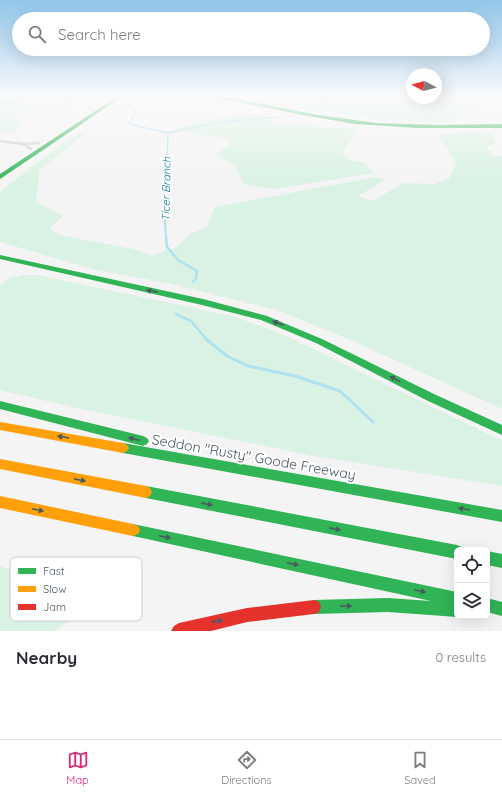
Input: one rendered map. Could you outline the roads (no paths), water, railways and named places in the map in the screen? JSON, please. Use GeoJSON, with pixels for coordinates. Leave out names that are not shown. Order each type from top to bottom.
{"type":"FeatureCollection","features":[{"type":"Feature","properties":{"kind":"main road"},"geometry":{"type":"LineString","coordinates":[[0,168],[27,147],[39,143],[66,125]]}},
{"type":"Feature","properties":{"kind":"main road"},"geometry":{"type":"LineString","coordinates":[[0,177],[77,125]]}},
{"type":"Feature","properties":{"kind":"main road"},"geometry":{"type":"LineString","coordinates":[[406,125],[458,128],[502,126]]}},
{"type":"Feature","properties":{"kind":"main road"},"geometry":{"type":"LineString","coordinates":[[0,257],[226,307],[264,318],[319,341],[430,397],[502,430]]}},
{"type":"Feature","properties":{"kind":"main road"},"geometry":{"type":"LineString","coordinates":[[0,405],[267,473]]}},
{"type":"Feature","properties":{"kind":"main road","name":"Seddon \"Rusty\" Goode Freeway"},"geometry":{"type":"LineString","coordinates":[[0,426],[502,516]]}},
{"type":"Feature","properties":{"kind":"main road"},"geometry":{"type":"LineString","coordinates":[[0,464],[454,551]]}},
{"type":"Feature","properties":{"kind":"main road"},"geometry":{"type":"LineString","coordinates":[[0,502],[454,598]]}},
{"type":"Feature","properties":{"kind":"main road"},"geometry":{"type":"LineString","coordinates":[[490,559],[502,561]]}},
{"type":"Feature","properties":{"kind":"main road"},"geometry":{"type":"LineString","coordinates":[[179,631],[234,618],[270,612],[321,607],[401,606],[454,610]]}},
{"type":"Feature","properties":{"kind":"main road"},"geometry":{"type":"LineString","coordinates":[[490,606],[502,609]]}},
{"type":"Feature","properties":{"kind":"main road"},"geometry":{"type":"LineString","coordinates":[[490,614],[502,615]]}},
{"type":"Feature","properties":{"kind":"lane"},"geometry":{"type":"LineString","coordinates":[[0,141],[27,147]]}},
{"type":"Feature","properties":{"kind":"waterway","name":"Ticer Branch"},"geometry":{"type":"LineString","coordinates":[[135,125],[168,133]]}},
{"type":"Feature","properties":{"kind":"waterway"},"geometry":{"type":"LineString","coordinates":[[168,133],[204,125]]}},
{"type":"Feature","properties":{"kind":"waterway","name":"Ticer Branch"},"geometry":{"type":"LineString","coordinates":[[167,159],[168,133]]}},
{"type":"Feature","properties":{"kind":"waterway","name":"Ticer Branch"},"geometry":{"type":"LineString","coordinates":[[166,238],[164,206],[167,158]]}},
{"type":"Feature","properties":{"kind":"waterway","name":"Ticer Branch"},"geometry":{"type":"LineString","coordinates":[[166,237],[167,247],[178,260],[197,271],[196,278],[193,282]]}},
{"type":"Feature","properties":{"kind":"waterway","name":"Ticer Branch"},"geometry":{"type":"LineString","coordinates":[[176,314],[191,321],[206,339]]}},
{"type":"Feature","properties":{"kind":"waterway","name":"Ticer Branch"},"geometry":{"type":"LineString","coordinates":[[206,339],[227,356],[248,366],[295,376],[340,391],[373,422]]}}]}
